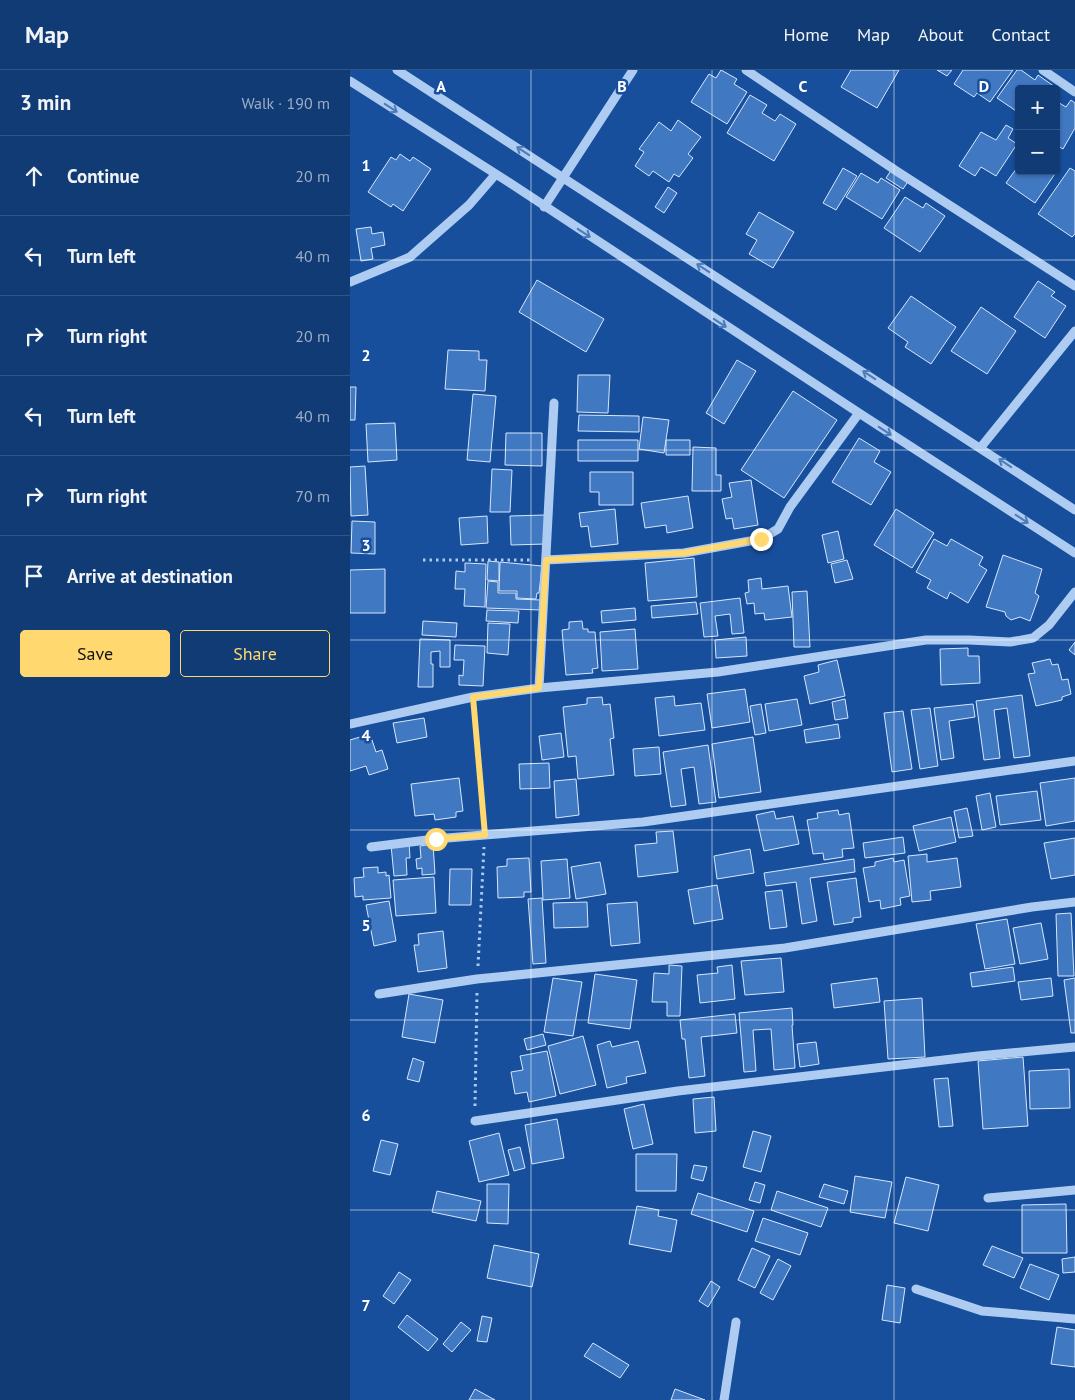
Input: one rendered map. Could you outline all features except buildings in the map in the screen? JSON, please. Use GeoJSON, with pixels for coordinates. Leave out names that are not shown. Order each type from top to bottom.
{"type":"FeatureCollection","features":[{"type":"Feature","properties":{"kind":"street"},"geometry":{"type":"LineString","coordinates":[[397,70],[981,447],[1075,510]]}},
{"type":"Feature","properties":{"kind":"street"},"geometry":{"type":"LineString","coordinates":[[544,207],[633,70]]}},
{"type":"Feature","properties":{"kind":"street"},"geometry":{"type":"LineString","coordinates":[[746,70],[898,172],[1075,286]]}},
{"type":"Feature","properties":{"kind":"street"},"geometry":{"type":"LineString","coordinates":[[1043,70],[1075,92]]}},
{"type":"Feature","properties":{"kind":"street"},"geometry":{"type":"LineString","coordinates":[[350,81],[510,183],[859,414],[1075,553]]}},
{"type":"Feature","properties":{"kind":"street"},"geometry":{"type":"LineString","coordinates":[[350,282],[410,257],[468,205],[495,175]]}},
{"type":"Feature","properties":{"kind":"street"},"geometry":{"type":"LineString","coordinates":[[981,447],[1075,331]]}},
{"type":"Feature","properties":{"kind":"street"},"geometry":{"type":"LineString","coordinates":[[539,688],[554,403]]}},
{"type":"Feature","properties":{"kind":"street"},"geometry":{"type":"LineString","coordinates":[[546,560],[684,553],[761,539],[778,529],[790,507],[859,414]]}},
{"type":"Feature","properties":{"kind":"street"},"geometry":{"type":"LineString","coordinates":[[350,724],[473,697],[539,688],[718,672],[926,640],[1010,642],[1033,638],[1049,625],[1075,592]]}},
{"type":"Feature","properties":{"kind":"street"},"geometry":{"type":"LineString","coordinates":[[371,847],[485,835],[643,822],[1075,761]]}},
{"type":"Feature","properties":{"kind":"street"},"geometry":{"type":"LineString","coordinates":[[379,994],[477,979],[785,948],[1032,907],[1075,902]]}},
{"type":"Feature","properties":{"kind":"street"},"geometry":{"type":"LineString","coordinates":[[475,1122],[688,1090],[978,1056],[1075,1047]]}},
{"type":"Feature","properties":{"kind":"street"},"geometry":{"type":"LineString","coordinates":[[988,1198],[1075,1190]]}},
{"type":"Feature","properties":{"kind":"street"},"geometry":{"type":"LineString","coordinates":[[916,1289],[982,1311],[1075,1319]]}},
{"type":"Feature","properties":{"kind":"street"},"geometry":{"type":"LineString","coordinates":[[724,1400],[736,1322]]}},
{"type":"Feature","properties":{"kind":"path"},"geometry":{"type":"LineString","coordinates":[[422,560],[546,560]]}},
{"type":"Feature","properties":{"kind":"path"},"geometry":{"type":"LineString","coordinates":[[473,697],[485,835],[477,979],[475,1122]]}},
{"type":"Feature","properties":{"kind":"route"},"geometry":{"type":"LineString","coordinates":[[436,839],[485,835],[473,697],[539,688],[546,560],[684,553],[761,539]]}}]}
